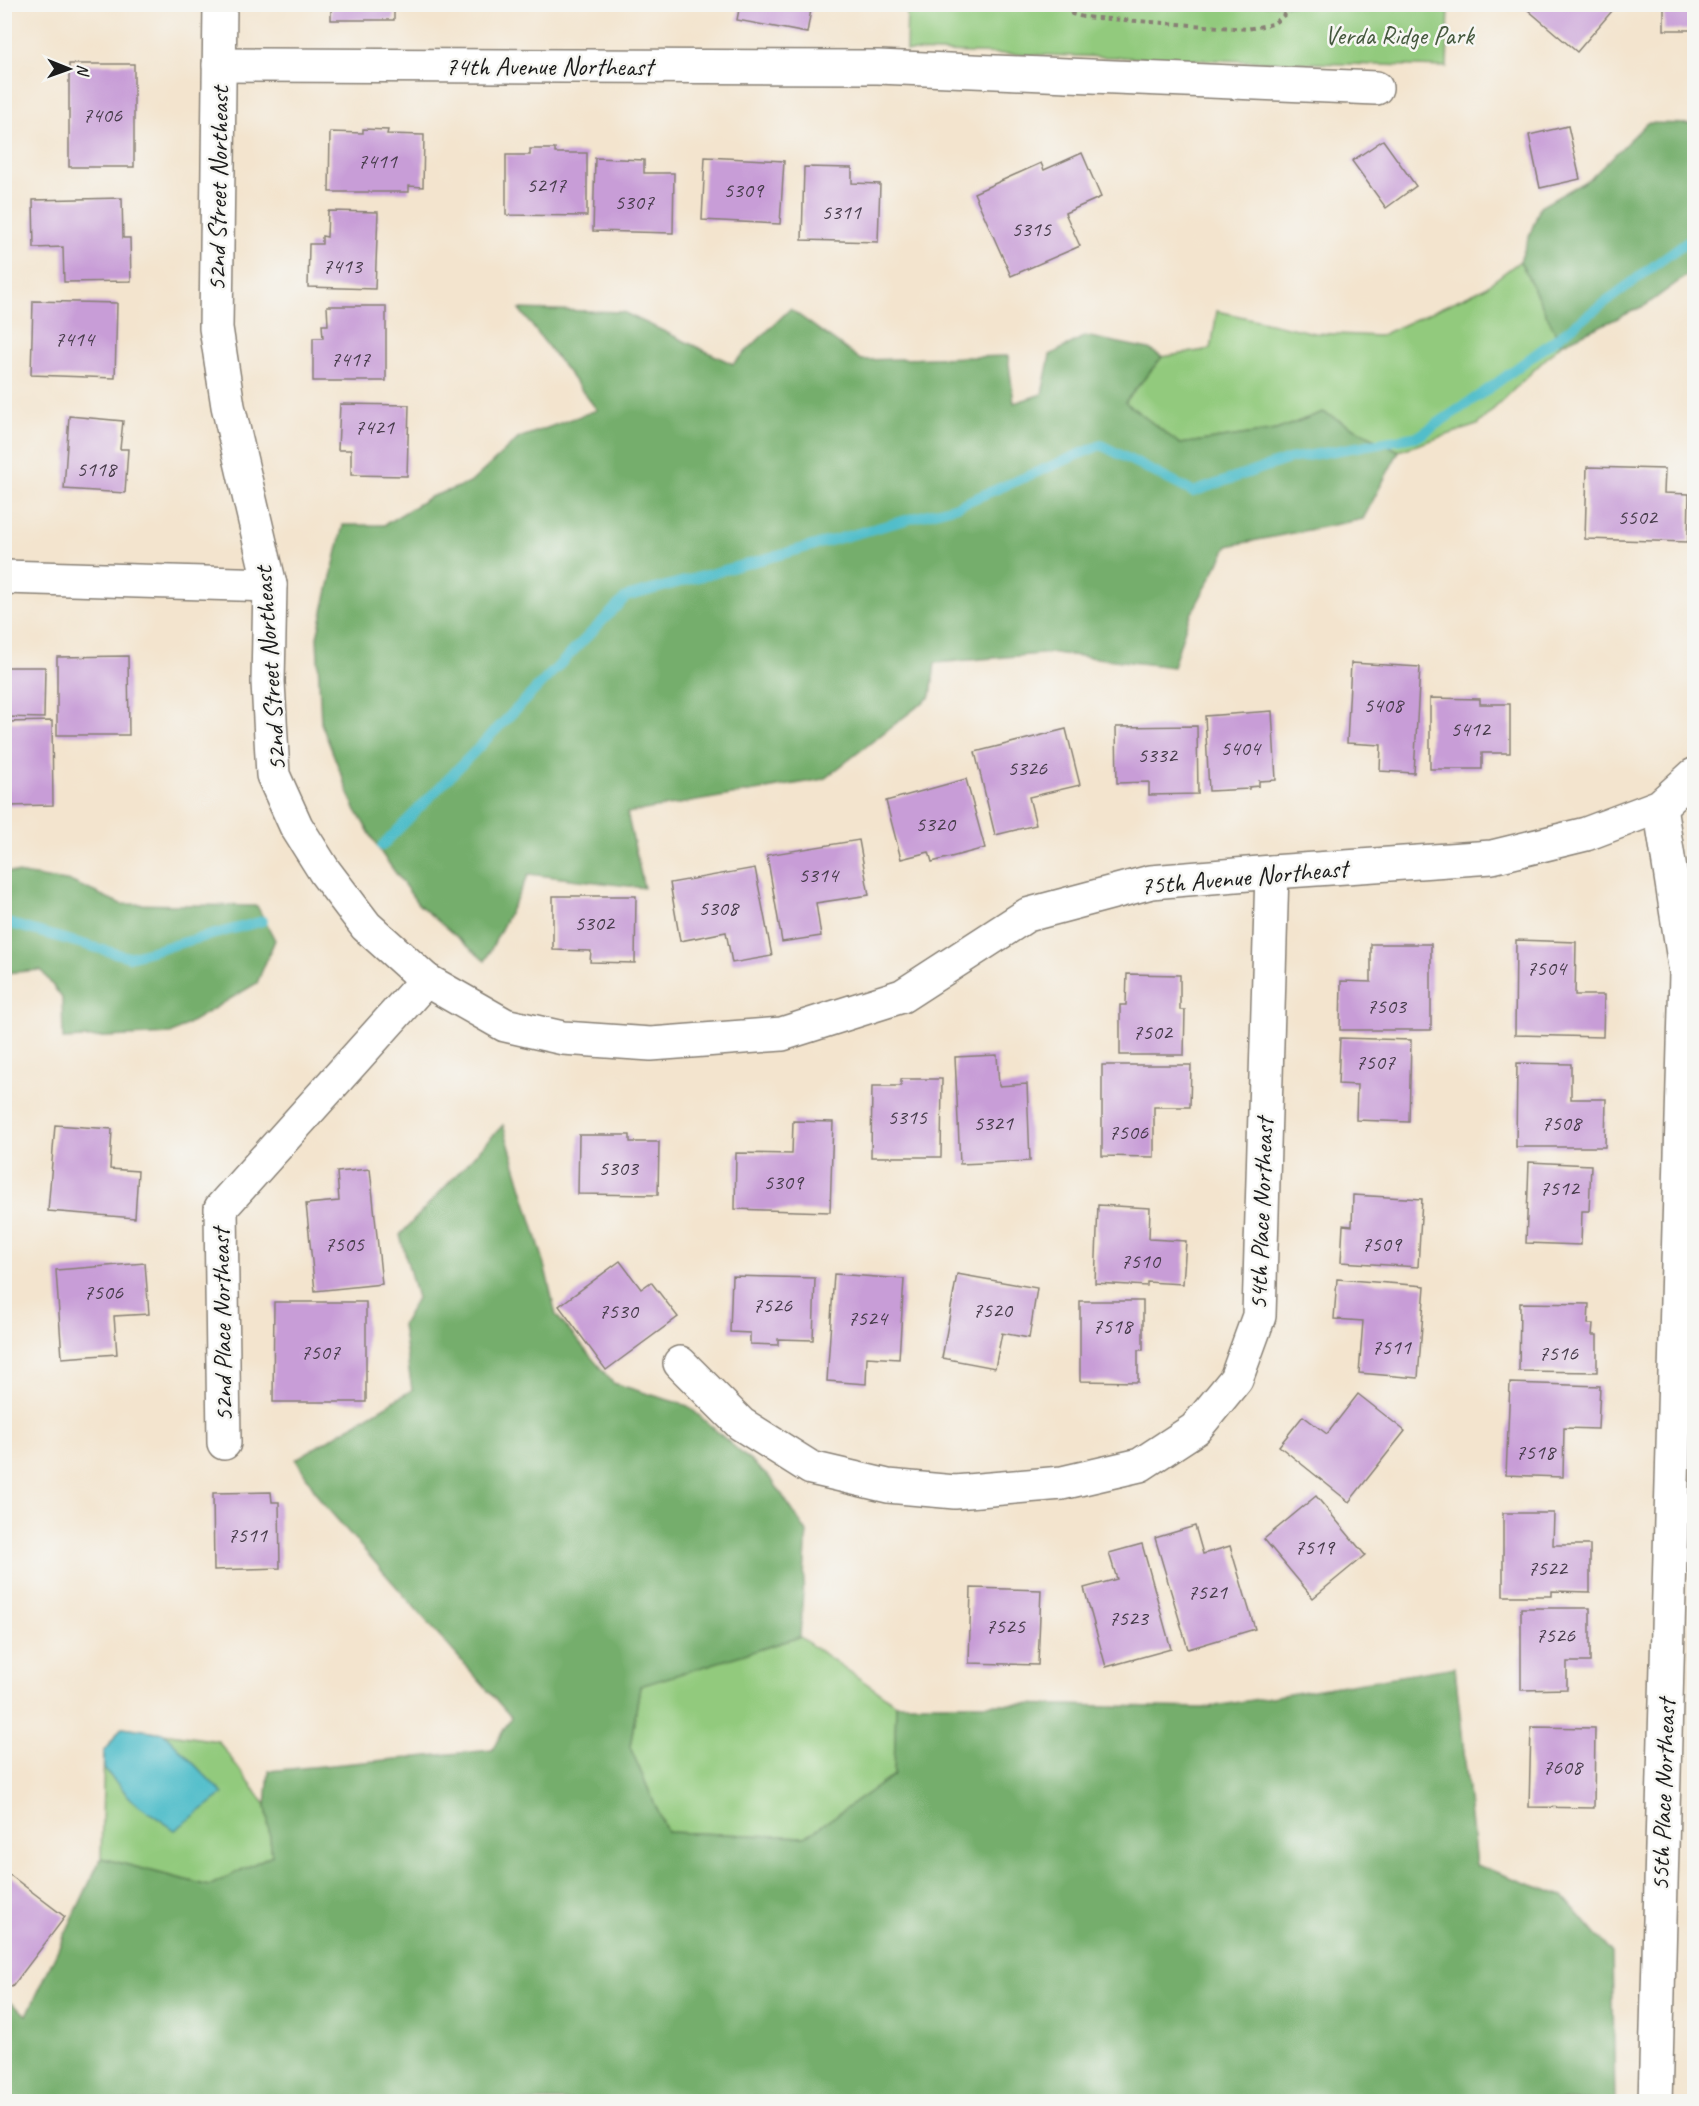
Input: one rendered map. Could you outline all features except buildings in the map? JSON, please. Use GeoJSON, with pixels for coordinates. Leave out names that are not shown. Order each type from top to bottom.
{"type":"FeatureCollection","features":[{"type":"Feature","properties":{"kind":"street","name":"52nd Street Northeast"},"geometry":{"type":"LineString","coordinates":[[220,4],[216,328],[228,406],[270,585],[268,682],[273,775],[296,826],[326,872],[366,926],[426,980]]}},
{"type":"Feature","properties":{"kind":"street","name":"74th Avenue Northeast"},"geometry":{"type":"LineString","coordinates":[[219,65],[878,67],[1376,88]]}},
{"type":"Feature","properties":{"kind":"street"},"geometry":{"type":"LineString","coordinates":[[4,577],[270,585]]}},
{"type":"Feature","properties":{"kind":"street","name":"75th Avenue Northeast"},"geometry":{"type":"LineString","coordinates":[[426,980],[505,1025],[563,1038],[651,1044],[782,1034],[902,996],[1027,915],[1151,882],[1492,857],[1586,834],[1660,806],[1695,775]]}},
{"type":"Feature","properties":{"kind":"street","name":"55th Place Northeast"},"geometry":{"type":"LineString","coordinates":[[1655,2102],[1686,974],[1660,806]]}},
{"type":"Feature","properties":{"kind":"street","name":"54th Place Northeast"},"geometry":{"type":"LineString","coordinates":[[680,1363],[741,1424],[811,1468],[888,1486],[955,1492],[1062,1483],[1140,1465],[1195,1430],[1236,1379],[1259,1316],[1272,872]]}},
{"type":"Feature","properties":{"kind":"street","name":"52nd Place Northeast"},"geometry":{"type":"LineString","coordinates":[[224,1443],[221,1208],[426,980]]}},
{"type":"Feature","properties":{"kind":"path"},"geometry":{"type":"LineString","coordinates":[[1068,4],[1072,14],[1083,17],[1247,29],[1273,24],[1298,4]]}},
{"type":"Feature","properties":{"kind":"green space","name":"Verda Ridge Park"},"geometry":{"type":"Polygon","coordinates":[[[907,5],[1449,5],[1447,67],[906,51],[907,5]]]}},
{"type":"Feature","properties":{"kind":"green space"},"geometry":{"type":"Polygon","coordinates":[[[1647,123],[1694,124],[1694,270],[1646,305],[1561,344],[1520,261],[1540,207],[1591,178],[1647,123]]]}},
{"type":"Feature","properties":{"kind":"green space"},"geometry":{"type":"Polygon","coordinates":[[[1520,261],[1561,344],[1477,425],[1399,451],[1323,412],[1276,430],[1180,444],[1125,402],[1162,357],[1211,349],[1217,311],[1314,333],[1379,336],[1484,288],[1520,261]]]}},
{"type":"Feature","properties":{"kind":"green space"},"geometry":{"type":"Polygon","coordinates":[[[519,309],[623,312],[733,364],[790,309],[861,360],[1008,356],[1014,403],[1042,394],[1050,355],[1085,336],[1149,349],[1162,357],[1125,402],[1180,444],[1276,430],[1323,412],[1399,451],[1363,519],[1228,546],[1187,622],[1173,667],[1053,653],[935,663],[931,696],[824,779],[627,813],[644,888],[529,874],[485,961],[418,904],[382,854],[355,809],[321,723],[317,637],[343,525],[384,525],[430,497],[470,483],[519,438],[597,410],[519,309]]]}},
{"type":"Feature","properties":{"kind":"green space"},"geometry":{"type":"Polygon","coordinates":[[[4,871],[72,882],[121,904],[257,906],[275,940],[257,983],[171,1034],[63,1039],[62,998],[41,970],[5,973],[4,871]]]}},
{"type":"Feature","properties":{"kind":"green space"},"geometry":{"type":"Polygon","coordinates":[[[503,1125],[542,1255],[556,1315],[613,1383],[688,1406],[772,1480],[807,1532],[800,1637],[640,1686],[630,1747],[667,1832],[805,1837],[894,1775],[896,1704],[1203,1708],[1455,1667],[1476,1865],[1563,1896],[1612,1953],[1615,2101],[5,2101],[5,1999],[27,2015],[101,1858],[209,1886],[272,1855],[266,1805],[269,1771],[492,1750],[511,1717],[321,1501],[296,1459],[412,1390],[402,1325],[417,1298],[400,1235],[503,1125]]]}},
{"type":"Feature","properties":{"kind":"green space"},"geometry":{"type":"Polygon","coordinates":[[[800,1637],[896,1704],[894,1775],[805,1837],[667,1832],[630,1747],[640,1686],[800,1637]]]}},
{"type":"Feature","properties":{"kind":"green space"},"geometry":{"type":"Polygon","coordinates":[[[122,1727],[218,1741],[266,1805],[272,1855],[209,1886],[101,1858],[104,1751],[122,1727]]]}},
{"type":"Feature","properties":{"kind":"water"},"geometry":{"type":"Polygon","coordinates":[[[122,1727],[164,1733],[223,1794],[175,1830],[134,1802],[104,1769],[104,1751],[122,1727]]]}},
{"type":"Feature","properties":{"kind":"waterway"},"geometry":{"type":"LineString","coordinates":[[382,846],[626,597],[957,506],[1101,445],[1193,492],[1289,459],[1419,436],[1490,388],[1694,236]]}},
{"type":"Feature","properties":{"kind":"waterway"},"geometry":{"type":"LineString","coordinates":[[4,922],[129,957],[263,921]]}}]}
